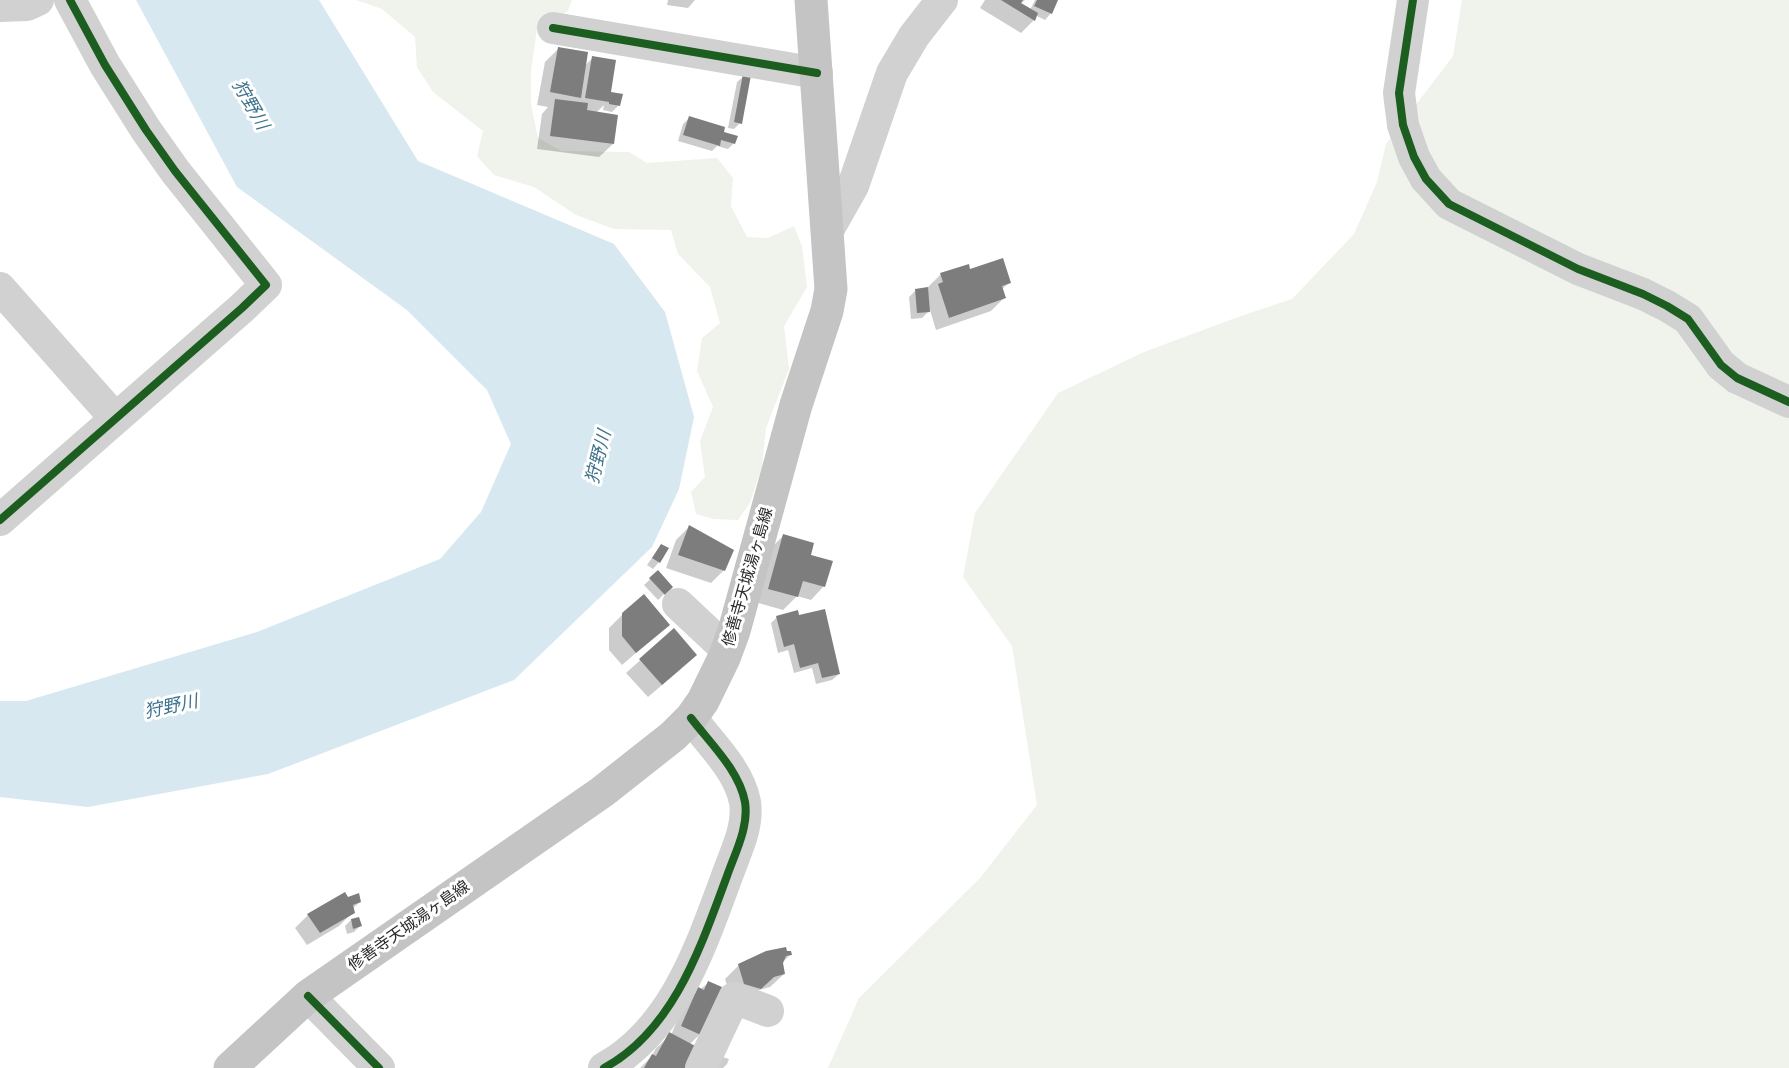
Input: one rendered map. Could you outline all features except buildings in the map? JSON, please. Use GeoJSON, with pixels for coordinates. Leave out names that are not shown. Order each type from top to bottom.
{"type":"FeatureCollection","features":[{"type":"Feature","properties":{"kind":"main road","name":"修善寺天城湯ヶ島線"},"geometry":{"type":"LineString","coordinates":[[230,1068],[308,996],[602,792],[673,736],[691,718],[703,701],[734,631],[796,405],[827,311],[831,290],[811,0]]}},
{"type":"Feature","properties":{"kind":"street"},"geometry":{"type":"LineString","coordinates":[[0,6],[27,5],[38,0]]}},
{"type":"Feature","properties":{"kind":"street"},"geometry":{"type":"LineString","coordinates":[[0,520],[266,285],[146,130],[105,65],[70,0]]}},
{"type":"Feature","properties":{"kind":"street"},"geometry":{"type":"LineString","coordinates":[[827,232],[853,186],[892,72],[914,36],[942,0]]}},
{"type":"Feature","properties":{"kind":"street"},"geometry":{"type":"LineString","coordinates":[[1413,0],[1399,93],[1403,125],[1414,157],[1426,180],[1449,204],[1578,269],[1644,294],[1667,306],[1688,319],[1721,365],[1737,378],[1789,402]]}},
{"type":"Feature","properties":{"kind":"street"},"geometry":{"type":"LineString","coordinates":[[552,28],[817,73]]}},
{"type":"Feature","properties":{"kind":"street"},"geometry":{"type":"LineString","coordinates":[[0,288],[115,418]]}},
{"type":"Feature","properties":{"kind":"street"},"geometry":{"type":"LineString","coordinates":[[678,604],[727,650]]}},
{"type":"Feature","properties":{"kind":"street"},"geometry":{"type":"LineString","coordinates":[[604,1068],[643,1040],[665,1012],[696,957],[744,826],[745,801],[739,783],[691,718]]}},
{"type":"Feature","properties":{"kind":"street"},"geometry":{"type":"LineString","coordinates":[[308,996],[379,1068]]}},
{"type":"Feature","properties":{"kind":"street"},"geometry":{"type":"LineString","coordinates":[[701,1068],[734,998],[768,1011]]}},
{"type":"Feature","properties":{"kind":"shaded area"},"geometry":{"type":"Polygon","coordinates":[[[356,0],[572,0],[568,11],[537,29],[531,71],[531,104],[538,138],[562,151],[629,152],[647,163],[717,158],[733,178],[731,206],[747,237],[768,238],[794,226],[802,246],[807,287],[784,326],[789,369],[766,428],[762,466],[750,503],[738,520],[713,519],[696,514],[691,492],[705,477],[700,441],[713,407],[697,371],[702,338],[720,323],[710,287],[678,254],[671,230],[614,229],[576,215],[534,187],[494,175],[477,156],[483,131],[433,92],[417,67],[415,37],[382,9],[356,0]]]}},
{"type":"Feature","properties":{"kind":"shaded area"},"geometry":{"type":"Polygon","coordinates":[[[1462,0],[1789,0],[1789,1068],[828,1068],[859,998],[980,878],[1037,805],[1012,646],[963,577],[975,513],[1058,393],[1144,352],[1292,299],[1354,234],[1377,182],[1386,144],[1453,56],[1462,0]]]}},
{"type":"Feature","properties":{"kind":"water","name":"狩野川"},"geometry":{"type":"Polygon","coordinates":[[[136,0],[319,0],[418,161],[614,244],[665,312],[694,417],[679,489],[652,547],[514,680],[268,774],[88,807],[0,797],[0,701],[26,701],[257,632],[440,559],[481,512],[511,444],[487,390],[407,310],[237,187],[136,0]]]}},
{"type":"Feature","properties":{"kind":"cycle path"},"geometry":{"type":"LineString","coordinates":[[0,520],[266,285],[175,171],[146,130],[105,65],[70,0]]}},
{"type":"Feature","properties":{"kind":"cycle path"},"geometry":{"type":"LineString","coordinates":[[1413,0],[1399,93],[1403,125],[1414,157],[1426,179],[1449,204],[1578,269],[1643,294],[1667,306],[1688,319],[1721,365],[1737,378],[1789,402]]}},
{"type":"Feature","properties":{"kind":"cycle path"},"geometry":{"type":"LineString","coordinates":[[553,28],[817,73]]}},
{"type":"Feature","properties":{"kind":"cycle path"},"geometry":{"type":"LineString","coordinates":[[604,1068],[628,1052],[649,1032],[667,1009],[682,984],[707,930],[743,830],[745,802],[737,779],[723,757],[691,718]]}},
{"type":"Feature","properties":{"kind":"cycle path"},"geometry":{"type":"LineString","coordinates":[[308,996],[379,1068]]}}]}
